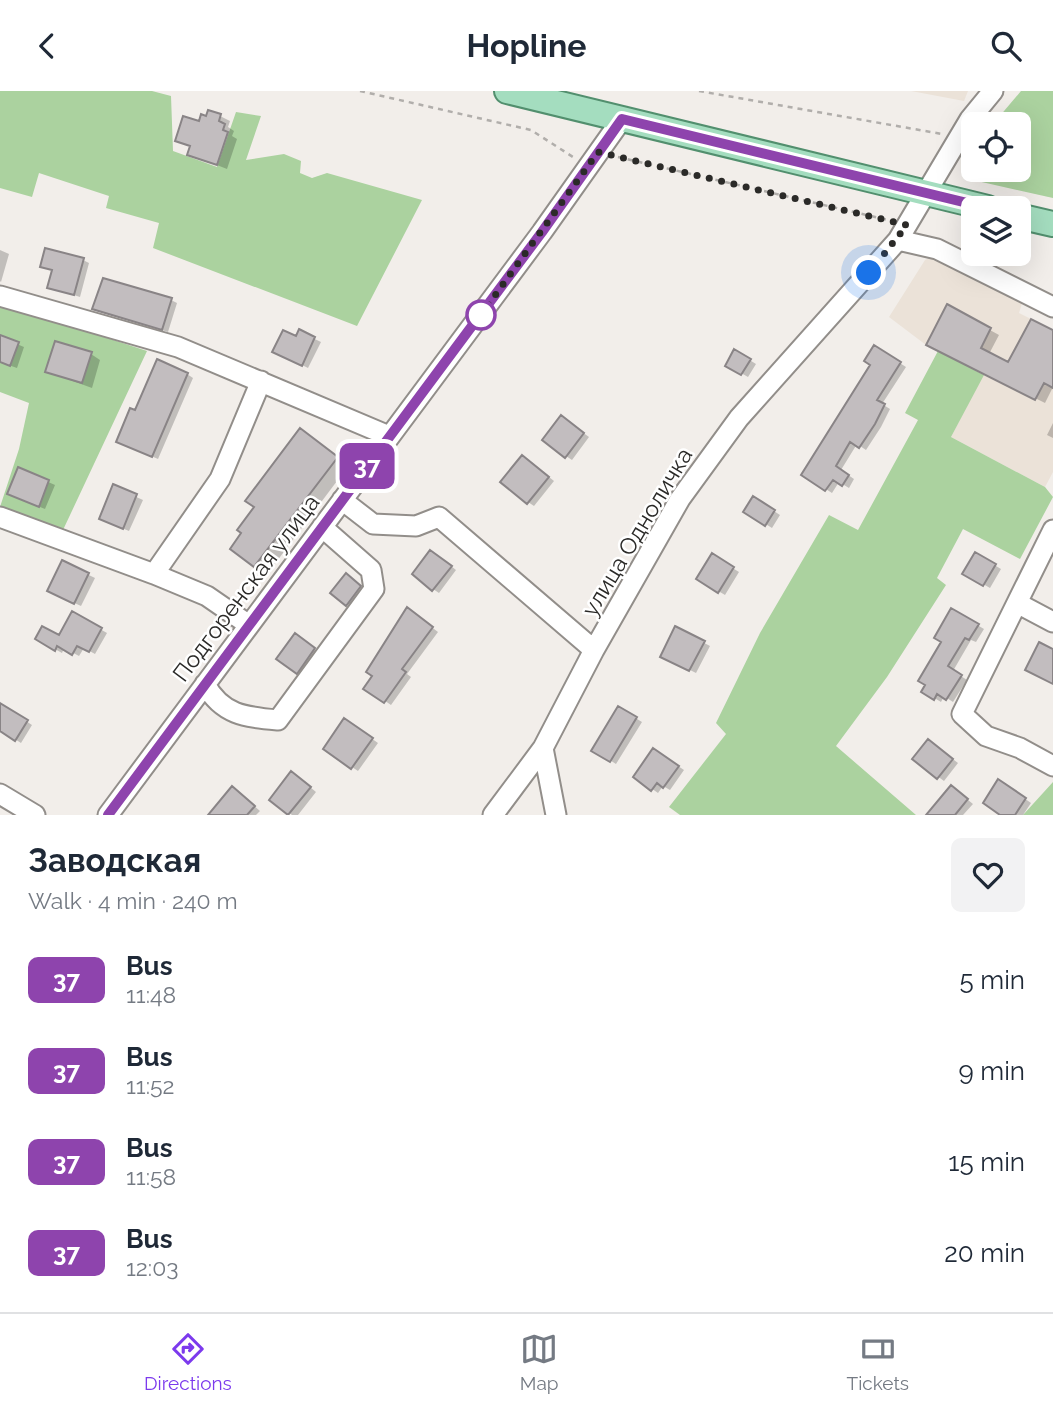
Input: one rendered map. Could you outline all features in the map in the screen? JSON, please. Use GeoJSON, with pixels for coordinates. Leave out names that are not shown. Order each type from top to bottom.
{"type":"FeatureCollection","features":[{"type":"Feature","properties":{"kind":"main road"},"geometry":{"type":"LineString","coordinates":[[507,91],[961,202]]}},
{"type":"Feature","properties":{"kind":"main road"},"geometry":{"type":"LineString","coordinates":[[1031,219],[1053,224]]}},
{"type":"Feature","properties":{"kind":"street","name":"улица Одноличка"},"geometry":{"type":"LineString","coordinates":[[493,815],[543,748],[594,650],[680,499],[739,418],[903,232],[928,194],[970,119],[993,91]]}},
{"type":"Feature","properties":{"kind":"street","name":"Подгоренская улица"},"geometry":{"type":"LineString","coordinates":[[108,815],[542,232],[622,119]]}},
{"type":"Feature","properties":{"kind":"street"},"geometry":{"type":"LineString","coordinates":[[903,232],[1053,307]]}},
{"type":"Feature","properties":{"kind":"street"},"geometry":{"type":"LineString","coordinates":[[0,296],[178,347],[390,436]]}},
{"type":"Feature","properties":{"kind":"street"},"geometry":{"type":"LineString","coordinates":[[154,574],[220,479],[261,381]]}},
{"type":"Feature","properties":{"kind":"street"},"geometry":{"type":"LineString","coordinates":[[342,500],[373,524],[416,526],[439,517],[594,650]]}},
{"type":"Feature","properties":{"kind":"street"},"geometry":{"type":"LineString","coordinates":[[0,517],[207,596],[249,625]]}},
{"type":"Feature","properties":{"kind":"street"},"geometry":{"type":"LineString","coordinates":[[205,684],[215,703],[253,718],[278,720],[374,589],[371,570],[322,527]]}},
{"type":"Feature","properties":{"kind":"street"},"geometry":{"type":"LineString","coordinates":[[1053,530],[962,714],[986,736],[1020,748],[1053,766]]}},
{"type":"Feature","properties":{"kind":"street"},"geometry":{"type":"LineString","coordinates":[[1017,603],[1053,622]]}},
{"type":"Feature","properties":{"kind":"street"},"geometry":{"type":"LineString","coordinates":[[543,748],[551,801],[556,815]]}},
{"type":"Feature","properties":{"kind":"street"},"geometry":{"type":"LineString","coordinates":[[0,794],[35,815]]}},
{"type":"Feature","properties":{"kind":"path"},"geometry":{"type":"LineString","coordinates":[[360,91],[531,130],[593,160],[903,232]]}},
{"type":"Feature","properties":{"kind":"path"},"geometry":{"type":"LineString","coordinates":[[699,91],[959,138]]}},
{"type":"Feature","properties":{"kind":"shaded area"},"geometry":{"type":"Polygon","coordinates":[[[911,91],[968,91],[964,101],[911,91]]]}},
{"type":"Feature","properties":{"kind":"shaded area"},"geometry":{"type":"Polygon","coordinates":[[[933,256],[1024,297],[1019,313],[1053,330],[1053,472],[1045,487],[951,437],[983,375],[926,345],[889,317],[925,260],[933,256]]]}},
{"type":"Feature","properties":{"kind":"green space"},"geometry":{"type":"Polygon","coordinates":[[[0,91],[152,91],[171,96],[173,151],[217,167],[236,112],[261,116],[246,160],[284,154],[301,161],[300,173],[312,178],[327,173],[422,200],[357,326],[153,248],[159,223],[106,208],[109,196],[39,173],[32,197],[0,188],[0,91]]]}},
{"type":"Feature","properties":{"kind":"green space"},"geometry":{"type":"Polygon","coordinates":[[[1021,91],[1053,91],[1053,198],[982,182],[1031,182],[1031,112],[1003,112],[1021,91]]]}},
{"type":"Feature","properties":{"kind":"green space"},"geometry":{"type":"Polygon","coordinates":[[[0,303],[147,351],[63,530],[0,507],[19,449],[29,403],[0,392],[0,303]]]}},
{"type":"Feature","properties":{"kind":"green space"},"geometry":{"type":"Polygon","coordinates":[[[938,351],[984,375],[951,437],[1045,487],[1053,497],[1020,559],[963,529],[937,578],[946,585],[887,677],[836,746],[916,815],[680,815],[669,807],[726,734],[716,723],[760,633],[829,515],[858,530],[918,420],[905,413],[938,351]]]}},
{"type":"Feature","properties":{"kind":"green space"},"geometry":{"type":"Polygon","coordinates":[[[1053,782],[1053,815],[1023,815],[1053,782]]]}},
{"type":"Feature","properties":{"kind":"building"},"geometry":{"type":"Polygon","coordinates":[[[208,110],[221,114],[219,121],[225,124],[223,130],[228,132],[217,165],[187,155],[190,146],[175,141],[183,116],[199,121],[201,114],[206,116],[208,110]]]}},
{"type":"Feature","properties":{"kind":"building"},"geometry":{"type":"Polygon","coordinates":[[[45,248],[84,258],[74,295],[47,288],[52,270],[40,267],[45,248]]]}},
{"type":"Feature","properties":{"kind":"building"},"geometry":{"type":"Polygon","coordinates":[[[103,278],[172,298],[162,330],[92,309],[103,278]]]}},
{"type":"Feature","properties":{"kind":"building"},"geometry":{"type":"Polygon","coordinates":[[[947,304],[991,328],[981,348],[1008,362],[1031,319],[1053,330],[1053,388],[1044,383],[1035,400],[926,345],[947,304]]]}},
{"type":"Feature","properties":{"kind":"building"},"geometry":{"type":"Polygon","coordinates":[[[299,329],[315,337],[302,366],[272,352],[283,330],[296,336],[299,329]]]}},
{"type":"Feature","properties":{"kind":"building"},"geometry":{"type":"Polygon","coordinates":[[[0,335],[19,342],[10,366],[0,362],[0,335]]]}},
{"type":"Feature","properties":{"kind":"building"},"geometry":{"type":"Polygon","coordinates":[[[55,341],[92,352],[82,383],[45,372],[55,341]]]}},
{"type":"Feature","properties":{"kind":"building"},"geometry":{"type":"Polygon","coordinates":[[[874,345],[901,362],[877,400],[885,404],[875,424],[859,448],[850,442],[836,466],[849,475],[842,486],[833,480],[825,491],[801,475],[870,365],[864,361],[874,345]]]}},
{"type":"Feature","properties":{"kind":"building"},"geometry":{"type":"Polygon","coordinates":[[[734,349],[751,359],[741,375],[725,366],[734,349]]]}},
{"type":"Feature","properties":{"kind":"building"},"geometry":{"type":"Polygon","coordinates":[[[157,359],[188,373],[152,457],[116,442],[130,408],[135,410],[157,359]]]}},
{"type":"Feature","properties":{"kind":"building"},"geometry":{"type":"Polygon","coordinates":[[[561,415],[584,433],[565,458],[542,440],[561,415]]]}},
{"type":"Feature","properties":{"kind":"building"},"geometry":{"type":"Polygon","coordinates":[[[300,428],[338,457],[254,567],[230,549],[241,533],[237,530],[254,507],[245,501],[300,428]]]}},
{"type":"Feature","properties":{"kind":"building"},"geometry":{"type":"Polygon","coordinates":[[[522,455],[549,477],[527,504],[500,482],[522,455]]]}},
{"type":"Feature","properties":{"kind":"building"},"geometry":{"type":"Polygon","coordinates":[[[18,467],[49,480],[39,507],[7,494],[18,467]]]}},
{"type":"Feature","properties":{"kind":"building"},"geometry":{"type":"Polygon","coordinates":[[[113,484],[137,494],[123,529],[99,519],[113,484]]]}},
{"type":"Feature","properties":{"kind":"building"},"geometry":{"type":"Polygon","coordinates":[[[753,496],[775,510],[765,526],[743,512],[753,496]]]}},
{"type":"Feature","properties":{"kind":"building"},"geometry":{"type":"Polygon","coordinates":[[[430,550],[452,566],[432,591],[412,574],[430,550]]]}},
{"type":"Feature","properties":{"kind":"building"},"geometry":{"type":"Polygon","coordinates":[[[975,552],[996,564],[983,586],[962,574],[975,552]]]}},
{"type":"Feature","properties":{"kind":"building"},"geometry":{"type":"Polygon","coordinates":[[[712,553],[734,567],[718,593],[696,579],[712,553]]]}},
{"type":"Feature","properties":{"kind":"building"},"geometry":{"type":"Polygon","coordinates":[[[62,560],[89,573],[74,604],[47,591],[62,560]]]}},
{"type":"Feature","properties":{"kind":"building"},"geometry":{"type":"Polygon","coordinates":[[[346,573],[361,586],[346,606],[330,593],[346,573]]]}},
{"type":"Feature","properties":{"kind":"building"},"geometry":{"type":"Polygon","coordinates":[[[407,607],[433,627],[402,669],[406,672],[384,703],[363,689],[372,676],[366,672],[407,607]]]}},
{"type":"Feature","properties":{"kind":"building"},"geometry":{"type":"Polygon","coordinates":[[[951,608],[979,624],[969,640],[965,638],[948,666],[962,675],[946,700],[937,694],[934,700],[921,692],[925,685],[918,681],[941,642],[934,638],[951,608]]]}},
{"type":"Feature","properties":{"kind":"building"},"geometry":{"type":"Polygon","coordinates":[[[72,611],[102,628],[89,652],[77,646],[72,655],[57,646],[55,651],[35,639],[42,626],[59,635],[72,611]]]}},
{"type":"Feature","properties":{"kind":"building"},"geometry":{"type":"Polygon","coordinates":[[[675,626],[705,641],[689,671],[660,657],[675,626]]]}},
{"type":"Feature","properties":{"kind":"building"},"geometry":{"type":"Polygon","coordinates":[[[295,633],[315,648],[297,674],[276,659],[295,633]]]}},
{"type":"Feature","properties":{"kind":"building"},"geometry":{"type":"Polygon","coordinates":[[[1039,642],[1053,649],[1053,684],[1025,670],[1039,642]]]}},
{"type":"Feature","properties":{"kind":"building"},"geometry":{"type":"Polygon","coordinates":[[[0,703],[28,720],[15,741],[0,731],[0,703]]]}},
{"type":"Feature","properties":{"kind":"building"},"geometry":{"type":"Polygon","coordinates":[[[618,706],[637,717],[610,762],[591,751],[618,706]]]}},
{"type":"Feature","properties":{"kind":"building"},"geometry":{"type":"Polygon","coordinates":[[[344,718],[373,738],[351,769],[323,749],[344,718]]]}},
{"type":"Feature","properties":{"kind":"building"},"geometry":{"type":"Polygon","coordinates":[[[928,739],[953,759],[937,779],[912,759],[928,739]]]}},
{"type":"Feature","properties":{"kind":"building"},"geometry":{"type":"Polygon","coordinates":[[[653,748],[679,766],[663,788],[657,783],[651,791],[633,777],[653,748]]]}},
{"type":"Feature","properties":{"kind":"building"},"geometry":{"type":"Polygon","coordinates":[[[291,771],[311,787],[288,815],[269,800],[291,771]]]}},
{"type":"Feature","properties":{"kind":"building"},"geometry":{"type":"Polygon","coordinates":[[[998,779],[1026,798],[1015,815],[1000,815],[983,803],[998,779]]]}},
{"type":"Feature","properties":{"kind":"building"},"geometry":{"type":"Polygon","coordinates":[[[951,785],[968,799],[955,815],[926,815],[951,785]]]}},
{"type":"Feature","properties":{"kind":"building"},"geometry":{"type":"Polygon","coordinates":[[[232,786],[255,806],[247,815],[208,815],[232,786]]]}},
{"type":"Feature","properties":{"kind":"bus line","name":"37"},"geometry":{"type":"LineString","coordinates":[[108,815],[542,232],[622,119],[961,201]]}},
{"type":"Feature","properties":{"kind":"route"},"geometry":{"type":"LineString","coordinates":[[481,315],[598,152],[907,225],[898,240],[869,273]]}}]}
